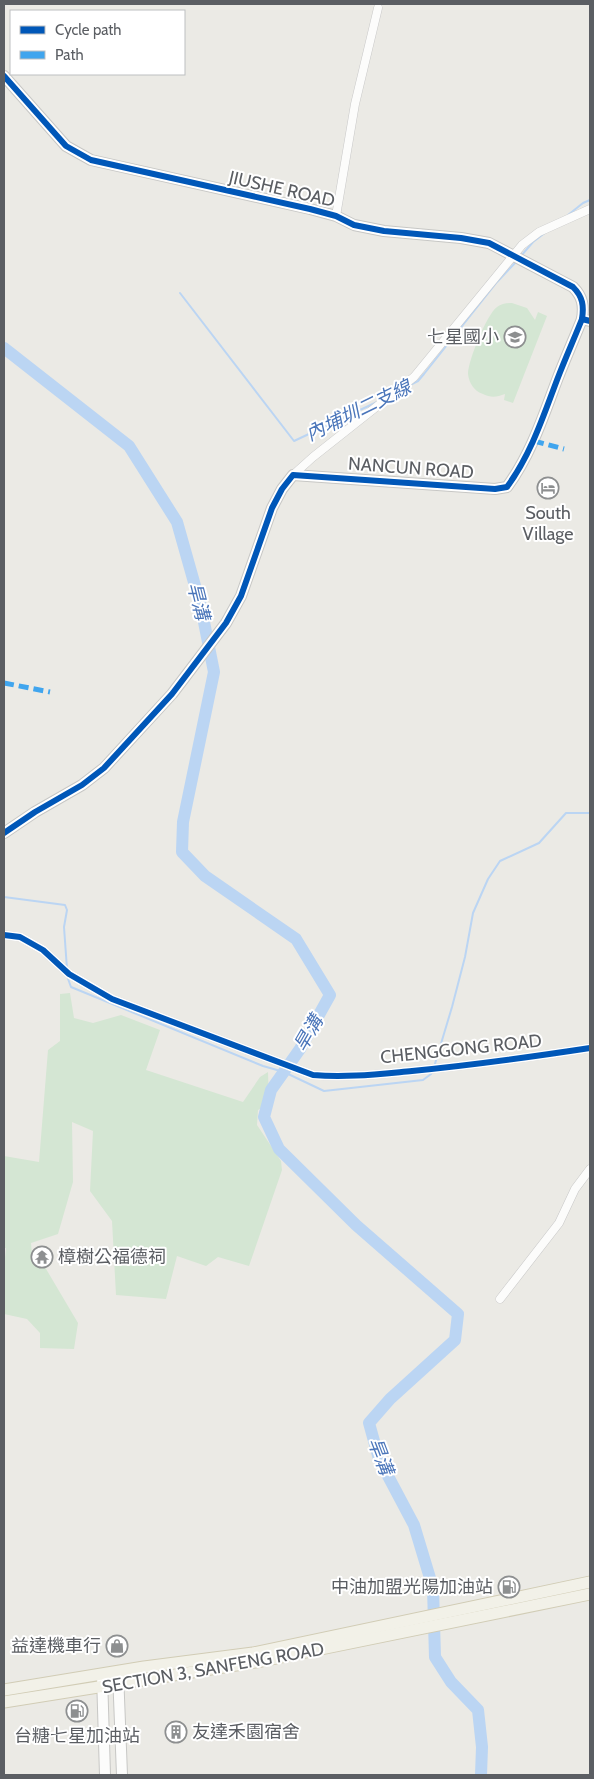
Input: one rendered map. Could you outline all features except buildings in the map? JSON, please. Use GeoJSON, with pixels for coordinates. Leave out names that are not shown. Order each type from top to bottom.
{"type":"FeatureCollection","features":[{"type":"Feature","properties":{"kind":"main road"},"geometry":{"type":"LineString","coordinates":[[419,1624],[590,1582]]}},
{"type":"Feature","properties":{"kind":"main road"},"geometry":{"type":"LineString","coordinates":[[469,1613],[590,1594]]}},
{"type":"Feature","properties":{"kind":"main road","name":"SECTION 3, SANFENG ROAD"},"geometry":{"type":"LineString","coordinates":[[4,1690],[253,1653],[362,1629],[419,1624]]}},
{"type":"Feature","properties":{"kind":"main road","name":"SECTION 3, SANFENG ROAD"},"geometry":{"type":"LineString","coordinates":[[4,1702],[262,1662],[419,1624]]}},
{"type":"Feature","properties":{"kind":"street"},"geometry":{"type":"LineString","coordinates":[[336,216],[355,104],[378,8]]}},
{"type":"Feature","properties":{"kind":"street","name":"JIUSHE ROAD"},"geometry":{"type":"LineString","coordinates":[[4,76],[66,146],[91,160],[310,209],[336,216],[354,225],[384,231],[460,238],[489,243],[573,287],[582,300],[586,320]]}},
{"type":"Feature","properties":{"kind":"street"},"geometry":{"type":"LineString","coordinates":[[4,833],[104,768],[172,694],[221,630],[241,596],[272,508],[282,489],[293,475],[414,377],[522,245],[539,232],[590,209]]}},
{"type":"Feature","properties":{"kind":"street","name":"NANCUN ROAD"},"geometry":{"type":"LineString","coordinates":[[293,475],[495,489],[507,487],[520,468],[534,441],[558,378],[586,320]]}},
{"type":"Feature","properties":{"kind":"street","name":"CHENGGONG ROAD"},"geometry":{"type":"LineString","coordinates":[[4,935],[20,937],[43,950],[69,974],[112,999],[313,1076],[334,1077],[505,1062],[590,1048]]}},
{"type":"Feature","properties":{"kind":"street"},"geometry":{"type":"LineString","coordinates":[[500,1299],[559,1223],[576,1189],[590,1169]]}},
{"type":"Feature","properties":{"kind":"street"},"geometry":{"type":"LineString","coordinates":[[118,1672],[122,1775]]}},
{"type":"Feature","properties":{"kind":"street"},"geometry":{"type":"LineString","coordinates":[[102,1674],[106,1775]]}},
{"type":"Feature","properties":{"kind":"green space"},"geometry":{"type":"Polygon","coordinates":[[[512,303],[527,308],[535,320],[538,312],[547,316],[513,403],[504,400],[505,394],[491,397],[477,391],[469,380],[468,374],[475,349],[488,319],[499,306],[512,303]]]}},
{"type":"Feature","properties":{"kind":"green space"},"geometry":{"type":"Polygon","coordinates":[[[70,993],[74,1018],[93,1023],[121,1015],[160,1030],[146,1070],[243,1102],[260,1077],[268,1072],[269,1103],[258,1110],[257,1125],[281,1161],[282,1170],[249,1266],[218,1257],[206,1266],[177,1256],[166,1299],[116,1295],[112,1221],[90,1191],[93,1131],[72,1122],[73,1182],[58,1234],[31,1243],[32,1255],[39,1257],[78,1323],[74,1349],[40,1348],[40,1333],[27,1319],[4,1314],[6,1248],[4,1248],[4,1156],[39,1162],[48,1050],[60,1041],[60,994],[70,993]]]}},
{"type":"Feature","properties":{"kind":"waterway","name":"內埔圳二支線"},"geometry":{"type":"LineString","coordinates":[[568,215],[590,200]]}},
{"type":"Feature","properties":{"kind":"waterway","name":"內埔圳二支線"},"geometry":{"type":"LineString","coordinates":[[521,256],[533,242],[546,232]]}},
{"type":"Feature","properties":{"kind":"waterway","name":"內埔圳二支線"},"geometry":{"type":"LineString","coordinates":[[408,386],[418,381],[497,282],[516,262]]}},
{"type":"Feature","properties":{"kind":"waterway","name":"內埔圳二支線"},"geometry":{"type":"LineString","coordinates":[[180,293],[294,441],[377,402]]}},
{"type":"Feature","properties":{"kind":"waterway","name":"旱溝"},"geometry":{"type":"LineString","coordinates":[[4,348],[129,446],[177,522],[201,607],[214,672],[183,822],[182,852],[205,876],[296,939],[330,995],[300,1049],[271,1090],[264,1117],[279,1149],[356,1225],[458,1314],[455,1340],[390,1399],[369,1423],[379,1459],[414,1525],[433,1588],[435,1657],[451,1682],[478,1710],[482,1747],[481,1775]]}},
{"type":"Feature","properties":{"kind":"waterway"},"geometry":{"type":"LineString","coordinates":[[434,1067],[465,957],[473,913],[488,879],[500,861],[539,843],[566,813],[590,813]]}},
{"type":"Feature","properties":{"kind":"waterway"},"geometry":{"type":"LineString","coordinates":[[4,897],[65,905],[67,910],[64,927],[67,969]]}},
{"type":"Feature","properties":{"kind":"waterway"},"geometry":{"type":"LineString","coordinates":[[67,976],[71,987],[263,1066],[284,1072],[324,1091],[423,1080],[432,1072]]}},
{"type":"Feature","properties":{"kind":"marked path"},"geometry":{"type":"LineString","coordinates":[[534,441],[564,449]]}},
{"type":"Feature","properties":{"kind":"marked path"},"geometry":{"type":"LineString","coordinates":[[4,683],[50,692]]}},
{"type":"Feature","properties":{"kind":"cycle path"},"geometry":{"type":"LineString","coordinates":[[4,76],[66,146],[91,160],[310,209],[336,216],[354,225],[384,231],[461,238],[489,243],[573,287],[579,294],[582,302],[582,319]]}},
{"type":"Feature","properties":{"kind":"cycle path"},"geometry":{"type":"LineString","coordinates":[[4,833],[35,812],[82,785],[104,768],[172,694],[226,623],[241,596],[272,508],[282,489],[293,475],[495,489],[507,487],[523,462],[536,435],[582,319],[590,321]]}},
{"type":"Feature","properties":{"kind":"cycle path"},"geometry":{"type":"LineString","coordinates":[[4,935],[20,937],[43,950],[69,974],[112,999],[313,1075],[350,1076],[412,1071],[590,1048]]}},
{"type":"Feature","properties":{"kind":"place","name":"七星國小"},"geometry":{"type":"Point","coordinates":[515,337]}},
{"type":"Feature","properties":{"kind":"place","name":"South Village"},"geometry":{"type":"Point","coordinates":[548,488]}},
{"type":"Feature","properties":{"kind":"place","name":"樟樹公福德祠"},"geometry":{"type":"Point","coordinates":[42,1257]}},
{"type":"Feature","properties":{"kind":"place","name":"中油加盟光陽加油站"},"geometry":{"type":"Point","coordinates":[509,1587]}},
{"type":"Feature","properties":{"kind":"place","name":"益達機車行"},"geometry":{"type":"Point","coordinates":[117,1646]}},
{"type":"Feature","properties":{"kind":"place","name":"台糖七星加油站"},"geometry":{"type":"Point","coordinates":[77,1711]}},
{"type":"Feature","properties":{"kind":"place","name":"友達禾園宿舍"},"geometry":{"type":"Point","coordinates":[176,1732]}}]}
